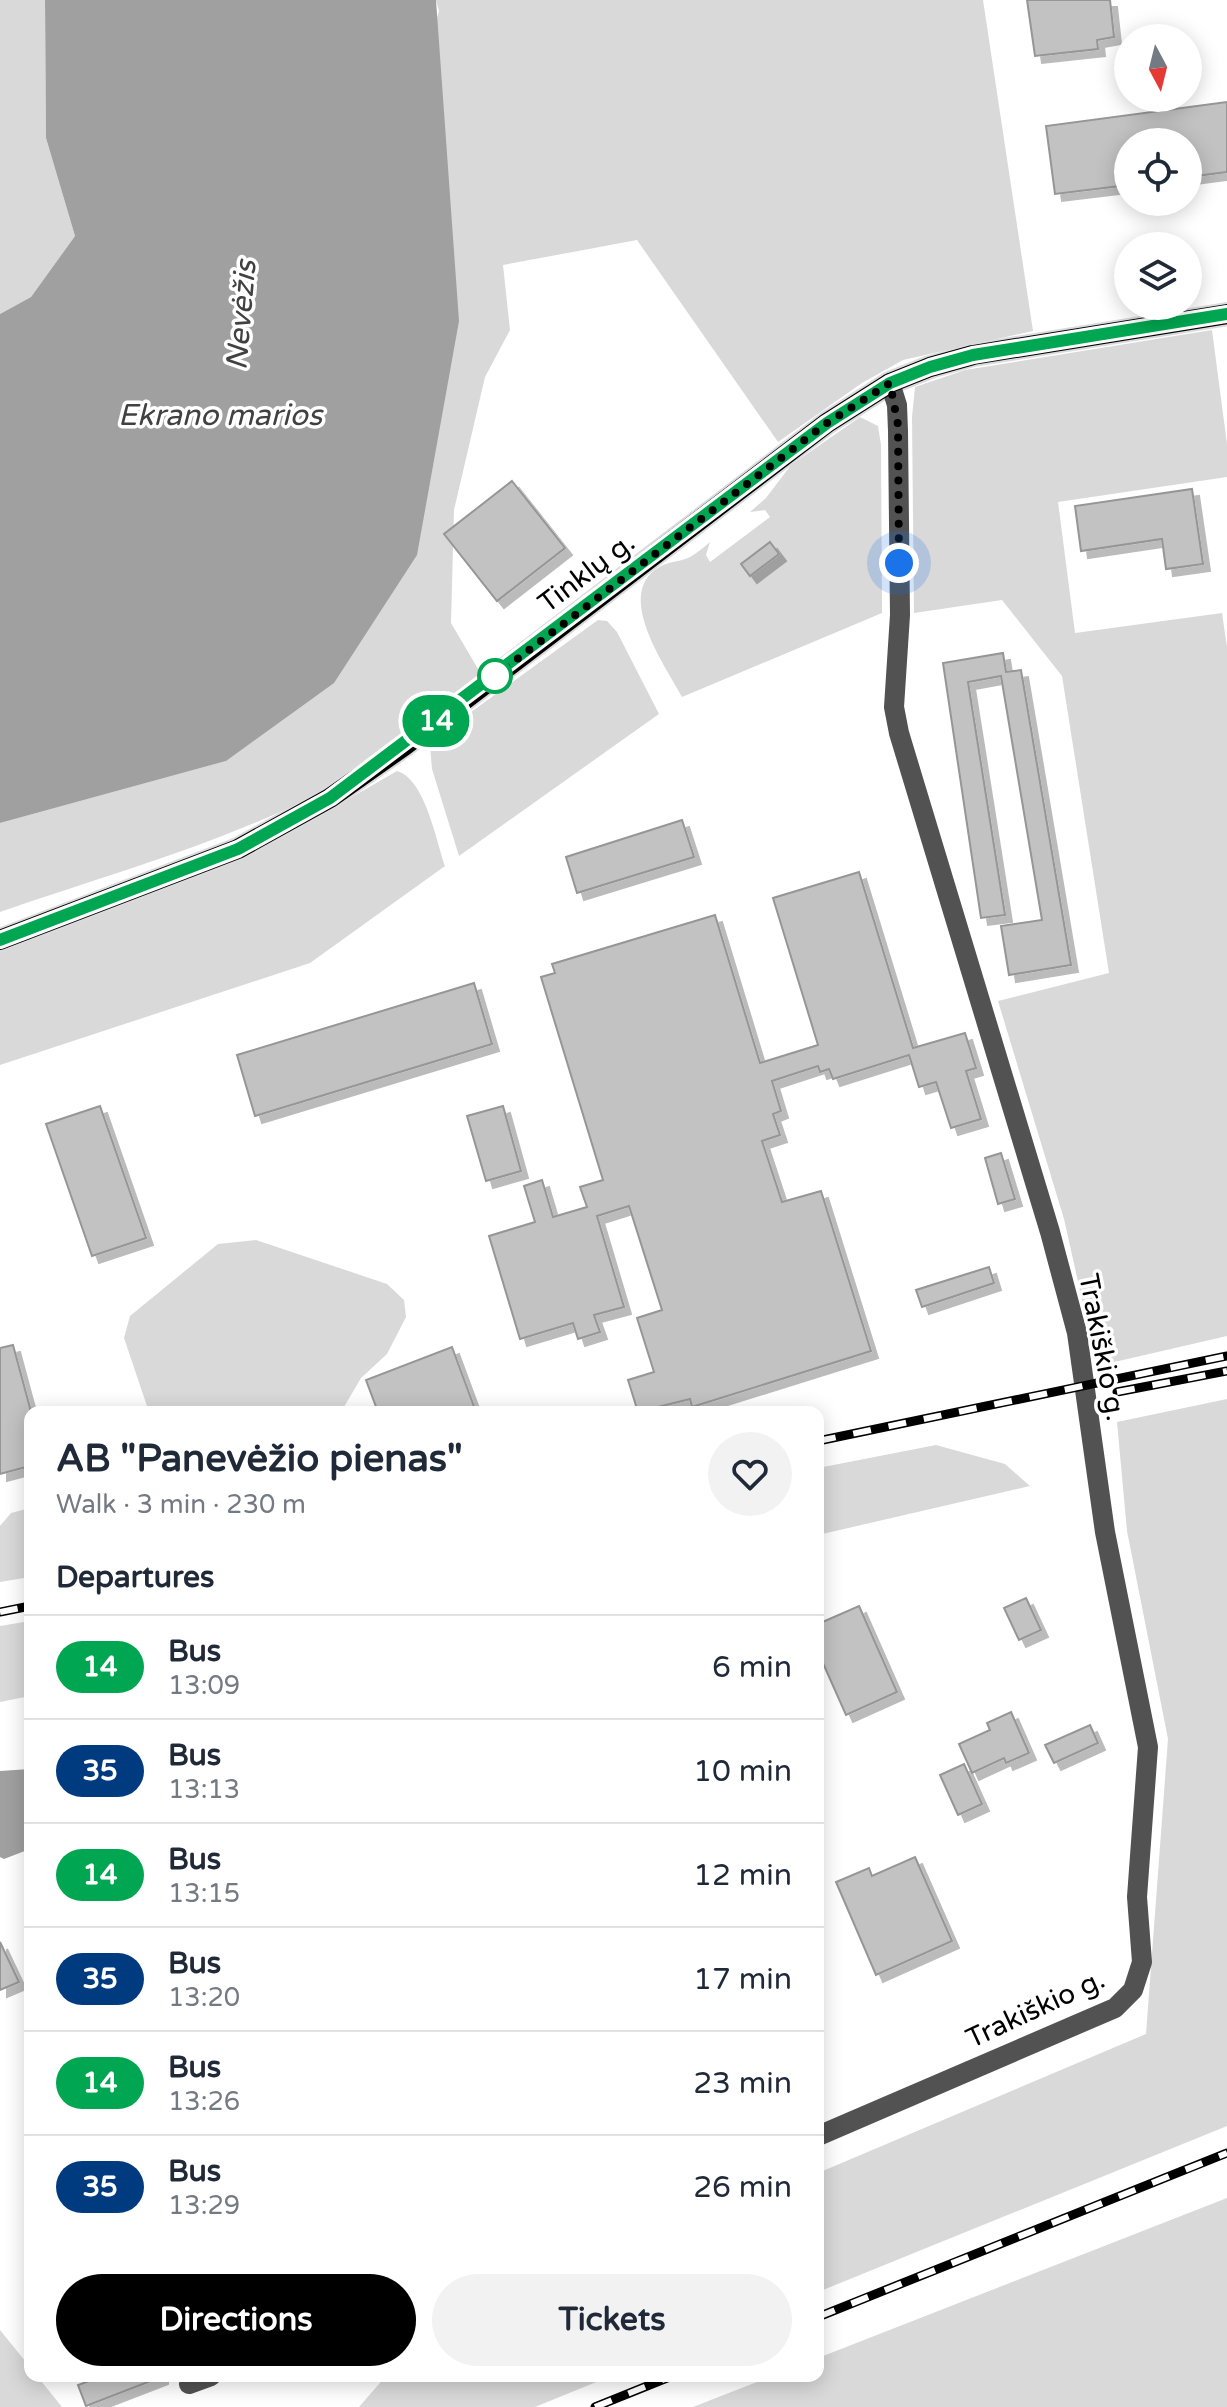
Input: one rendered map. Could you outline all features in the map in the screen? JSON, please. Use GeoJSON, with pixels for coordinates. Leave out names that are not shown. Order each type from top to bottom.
{"type":"FeatureCollection","features":[{"type":"Feature","properties":{"kind":"main road","name":"Tinklų g."},"geometry":{"type":"LineString","coordinates":[[0,940],[238,849],[330,798],[827,423],[890,383],[973,355],[1227,314]]}},
{"type":"Feature","properties":{"kind":"street","name":"Trakiškio g."},"geometry":{"type":"LineString","coordinates":[[824,2133],[1115,2008],[1133,1990],[1142,1962],[1137,1897],[1148,1747],[1105,1532],[1077,1333],[1050,1232],[894,707],[900,615],[899,452],[897,405],[890,383]]}},
{"type":"Feature","properties":{"kind":"street"},"geometry":{"type":"LineString","coordinates":[[189,2384],[194,2382]]}},
{"type":"Feature","properties":{"kind":"shaded area"},"geometry":{"type":"Polygon","coordinates":[[[0,0],[45,0],[46,138],[75,236],[31,297],[0,314],[0,0]]]}},
{"type":"Feature","properties":{"kind":"shaded area"},"geometry":{"type":"Polygon","coordinates":[[[436,0],[983,0],[1033,331],[903,360],[862,383],[778,442],[637,240],[503,265],[510,330],[485,377],[454,510],[451,623],[481,674],[373,758],[303,801],[192,848],[0,912],[0,823],[226,761],[439,11],[436,0]]]}},
{"type":"Feature","properties":{"kind":"shaded area"},"geometry":{"type":"Polygon","coordinates":[[[1212,330],[1227,444],[1227,477],[1058,502],[1075,633],[1222,613],[1227,647],[1227,1336],[1097,1366],[1064,1219],[998,1001],[1109,973],[1062,676],[1002,600],[914,613],[912,417],[915,387],[965,370],[1212,330]]]}},
{"type":"Feature","properties":{"kind":"shaded area"},"geometry":{"type":"Polygon","coordinates":[[[860,417],[878,426],[881,445],[882,613],[682,697],[647,629],[641,593],[647,578],[661,566],[690,557],[710,542],[706,555],[710,562],[770,517],[765,510],[750,512],[766,498],[791,465],[860,417]]]}},
{"type":"Feature","properties":{"kind":"shaded area"},"geometry":{"type":"Polygon","coordinates":[[[598,620],[607,621],[617,632],[659,714],[459,856],[432,769],[430,746],[438,736],[598,620]]]}},
{"type":"Feature","properties":{"kind":"shaded area"},"geometry":{"type":"Polygon","coordinates":[[[397,771],[407,776],[422,798],[445,866],[310,963],[0,1065],[0,948],[267,846],[397,771]]]}},
{"type":"Feature","properties":{"kind":"shaded area"},"geometry":{"type":"Polygon","coordinates":[[[256,1240],[387,1284],[404,1300],[406,1317],[387,1354],[361,1378],[345,1406],[147,1406],[124,1338],[130,1316],[218,1244],[256,1240]]]}},
{"type":"Feature","properties":{"kind":"shaded area"},"geometry":{"type":"Polygon","coordinates":[[[1227,1399],[1227,2126],[824,2290],[824,2170],[1146,2034],[1168,1739],[1127,1531],[1117,1422],[1227,1399]]]}},
{"type":"Feature","properties":{"kind":"shaded area"},"geometry":{"type":"Polygon","coordinates":[[[936,1445],[1005,1464],[1030,1486],[824,1534],[824,1467],[936,1445]]]}},
{"type":"Feature","properties":{"kind":"shaded area"},"geometry":{"type":"Polygon","coordinates":[[[24,1510],[24,1578],[0,1582],[0,1526],[11,1513],[24,1510]]]}},
{"type":"Feature","properties":{"kind":"shaded area"},"geometry":{"type":"Polygon","coordinates":[[[24,1622],[24,1697],[0,1702],[0,1626],[24,1622]]]}},
{"type":"Feature","properties":{"kind":"shaded area"},"geometry":{"type":"Polygon","coordinates":[[[1227,2198],[1227,2407],[693,2407],[757,2382],[824,2382],[824,2356],[1227,2198]]]}},
{"type":"Feature","properties":{"kind":"shaded area"},"geometry":{"type":"Polygon","coordinates":[[[0,2330],[24,2360],[24,2382],[42,2382],[62,2407],[0,2407],[0,2330]]]}},
{"type":"Feature","properties":{"kind":"shaded area"},"geometry":{"type":"Polygon","coordinates":[[[381,2382],[596,2382],[535,2407],[359,2407],[381,2382]]]}},
{"type":"Feature","properties":{"kind":"water","name":"Ekrano marios"},"geometry":{"type":"Polygon","coordinates":[[[45,0],[436,0],[459,321],[417,555],[334,683],[226,761],[0,823],[0,314],[31,297],[75,236],[46,138],[45,0]]]}},
{"type":"Feature","properties":{"kind":"water"},"geometry":{"type":"Polygon","coordinates":[[[24,1769],[24,1851],[4,1859],[0,1857],[0,1771],[24,1769]]]}},
{"type":"Feature","properties":{"kind":"building"},"geometry":{"type":"Polygon","coordinates":[[[1027,0],[1110,0],[1114,37],[1097,40],[1098,49],[1035,56],[1027,0]]]}},
{"type":"Feature","properties":{"kind":"building"},"geometry":{"type":"Polygon","coordinates":[[[1227,102],[1227,172],[1202,175],[1202,128],[1114,128],[1114,187],[1055,194],[1046,126],[1152,112],[1202,112],[1202,105],[1227,102]]]}},
{"type":"Feature","properties":{"kind":"building"},"geometry":{"type":"Polygon","coordinates":[[[512,481],[565,548],[497,601],[444,534],[512,481]]]}},
{"type":"Feature","properties":{"kind":"building"},"geometry":{"type":"Polygon","coordinates":[[[1192,489],[1203,564],[1166,569],[1162,539],[1081,551],[1075,506],[1192,489]]]}},
{"type":"Feature","properties":{"kind":"building"},"geometry":{"type":"Polygon","coordinates":[[[770,542],[779,554],[750,576],[741,564],[770,542]]]}},
{"type":"Feature","properties":{"kind":"building"},"geometry":{"type":"Polygon","coordinates":[[[1003,653],[1006,672],[1021,670],[1071,965],[1009,975],[1001,926],[1042,920],[1001,676],[968,682],[1005,915],[981,918],[943,663],[1003,653]]]}},
{"type":"Feature","properties":{"kind":"building"},"geometry":{"type":"Polygon","coordinates":[[[682,820],[694,857],[577,893],[566,857],[682,820]]]}},
{"type":"Feature","properties":{"kind":"building"},"geometry":{"type":"Polygon","coordinates":[[[859,872],[913,1048],[965,1033],[976,1068],[966,1071],[981,1119],[951,1128],[936,1082],[919,1087],[909,1055],[833,1079],[829,1069],[820,1072],[818,1066],[772,1081],[781,1111],[773,1114],[780,1135],[762,1141],[782,1202],[821,1191],[871,1351],[695,1406],[692,1406],[690,1399],[662,1406],[636,1406],[628,1380],[654,1372],[637,1318],[662,1310],[629,1206],[597,1216],[624,1307],[594,1315],[600,1332],[578,1339],[573,1323],[520,1339],[489,1236],[535,1222],[524,1186],[542,1180],[553,1217],[587,1207],[580,1187],[603,1180],[541,977],[555,973],[552,964],[715,915],[760,1063],[818,1045],[773,898],[859,872]]]}},
{"type":"Feature","properties":{"kind":"building"},"geometry":{"type":"Polygon","coordinates":[[[474,983],[492,1044],[255,1116],[237,1055],[474,983]]]}},
{"type":"Feature","properties":{"kind":"building"},"geometry":{"type":"Polygon","coordinates":[[[100,1106],[146,1238],[92,1256],[46,1124],[100,1106]]]}},
{"type":"Feature","properties":{"kind":"building"},"geometry":{"type":"Polygon","coordinates":[[[503,1106],[521,1171],[486,1181],[467,1116],[503,1106]]]}},
{"type":"Feature","properties":{"kind":"building"},"geometry":{"type":"Polygon","coordinates":[[[1001,1153],[1015,1199],[998,1204],[985,1158],[1001,1153]]]}},
{"type":"Feature","properties":{"kind":"building"},"geometry":{"type":"Polygon","coordinates":[[[989,1267],[994,1283],[922,1307],[916,1290],[989,1267]]]}},
{"type":"Feature","properties":{"kind":"building"},"geometry":{"type":"Polygon","coordinates":[[[13,1345],[29,1406],[24,1406],[24,1468],[0,1474],[0,1348],[13,1345]]]}},
{"type":"Feature","properties":{"kind":"building"},"geometry":{"type":"Polygon","coordinates":[[[452,1347],[474,1406],[376,1406],[366,1380],[452,1347]]]}},
{"type":"Feature","properties":{"kind":"building"},"geometry":{"type":"Polygon","coordinates":[[[1026,1598],[1041,1630],[1019,1640],[1004,1608],[1026,1598]]]}},
{"type":"Feature","properties":{"kind":"building"},"geometry":{"type":"Polygon","coordinates":[[[859,1606],[897,1692],[846,1715],[824,1666],[824,1621],[859,1606]]]}},
{"type":"Feature","properties":{"kind":"building"},"geometry":{"type":"Polygon","coordinates":[[[1011,1712],[1029,1753],[1006,1763],[1004,1758],[972,1773],[959,1744],[990,1730],[987,1723],[1011,1712]]]}},
{"type":"Feature","properties":{"kind":"building"},"geometry":{"type":"Polygon","coordinates":[[[1090,1725],[1098,1743],[1054,1763],[1045,1745],[1090,1725]]]}},
{"type":"Feature","properties":{"kind":"building"},"geometry":{"type":"Polygon","coordinates":[[[964,1764],[982,1804],[958,1815],[940,1775],[964,1764]]]}},
{"type":"Feature","properties":{"kind":"building"},"geometry":{"type":"Polygon","coordinates":[[[915,1857],[952,1941],[876,1975],[836,1882],[869,1868],[872,1876],[915,1857]]]}},
{"type":"Feature","properties":{"kind":"building"},"geometry":{"type":"Polygon","coordinates":[[[0,1942],[19,1982],[0,1990],[0,1942]]]}},
{"type":"Feature","properties":{"kind":"building"},"geometry":{"type":"Polygon","coordinates":[[[86,2382],[148,2382],[86,2406],[78,2385],[86,2382]]]}},
{"type":"Feature","properties":{"kind":"railway"},"geometry":{"type":"LineString","coordinates":[[824,1440],[1227,1356]]}},
{"type":"Feature","properties":{"kind":"railway"},"geometry":{"type":"LineString","coordinates":[[1117,1392],[1227,1371]]}},
{"type":"Feature","properties":{"kind":"railway"},"geometry":{"type":"LineString","coordinates":[[0,1612],[24,1607]]}},
{"type":"Feature","properties":{"kind":"railway"},"geometry":{"type":"LineString","coordinates":[[824,2315],[1227,2153]]}},
{"type":"Feature","properties":{"kind":"railway"},"geometry":{"type":"LineString","coordinates":[[595,2407],[657,2382]]}},
{"type":"Feature","properties":{"kind":"bus line","name":"14"},"geometry":{"type":"LineString","coordinates":[[0,940],[238,849],[330,798],[404,746],[827,423],[890,383],[973,355],[1227,314]]}},
{"type":"Feature","properties":{"kind":"route"},"geometry":{"type":"LineString","coordinates":[[495,676],[827,423],[890,383],[897,405],[898,425],[899,563]]}},
{"type":"Feature","properties":{"kind":"water label","name":"Nevėžis"},"geometry":{"type":"Point","coordinates":[241,315]}}]}
